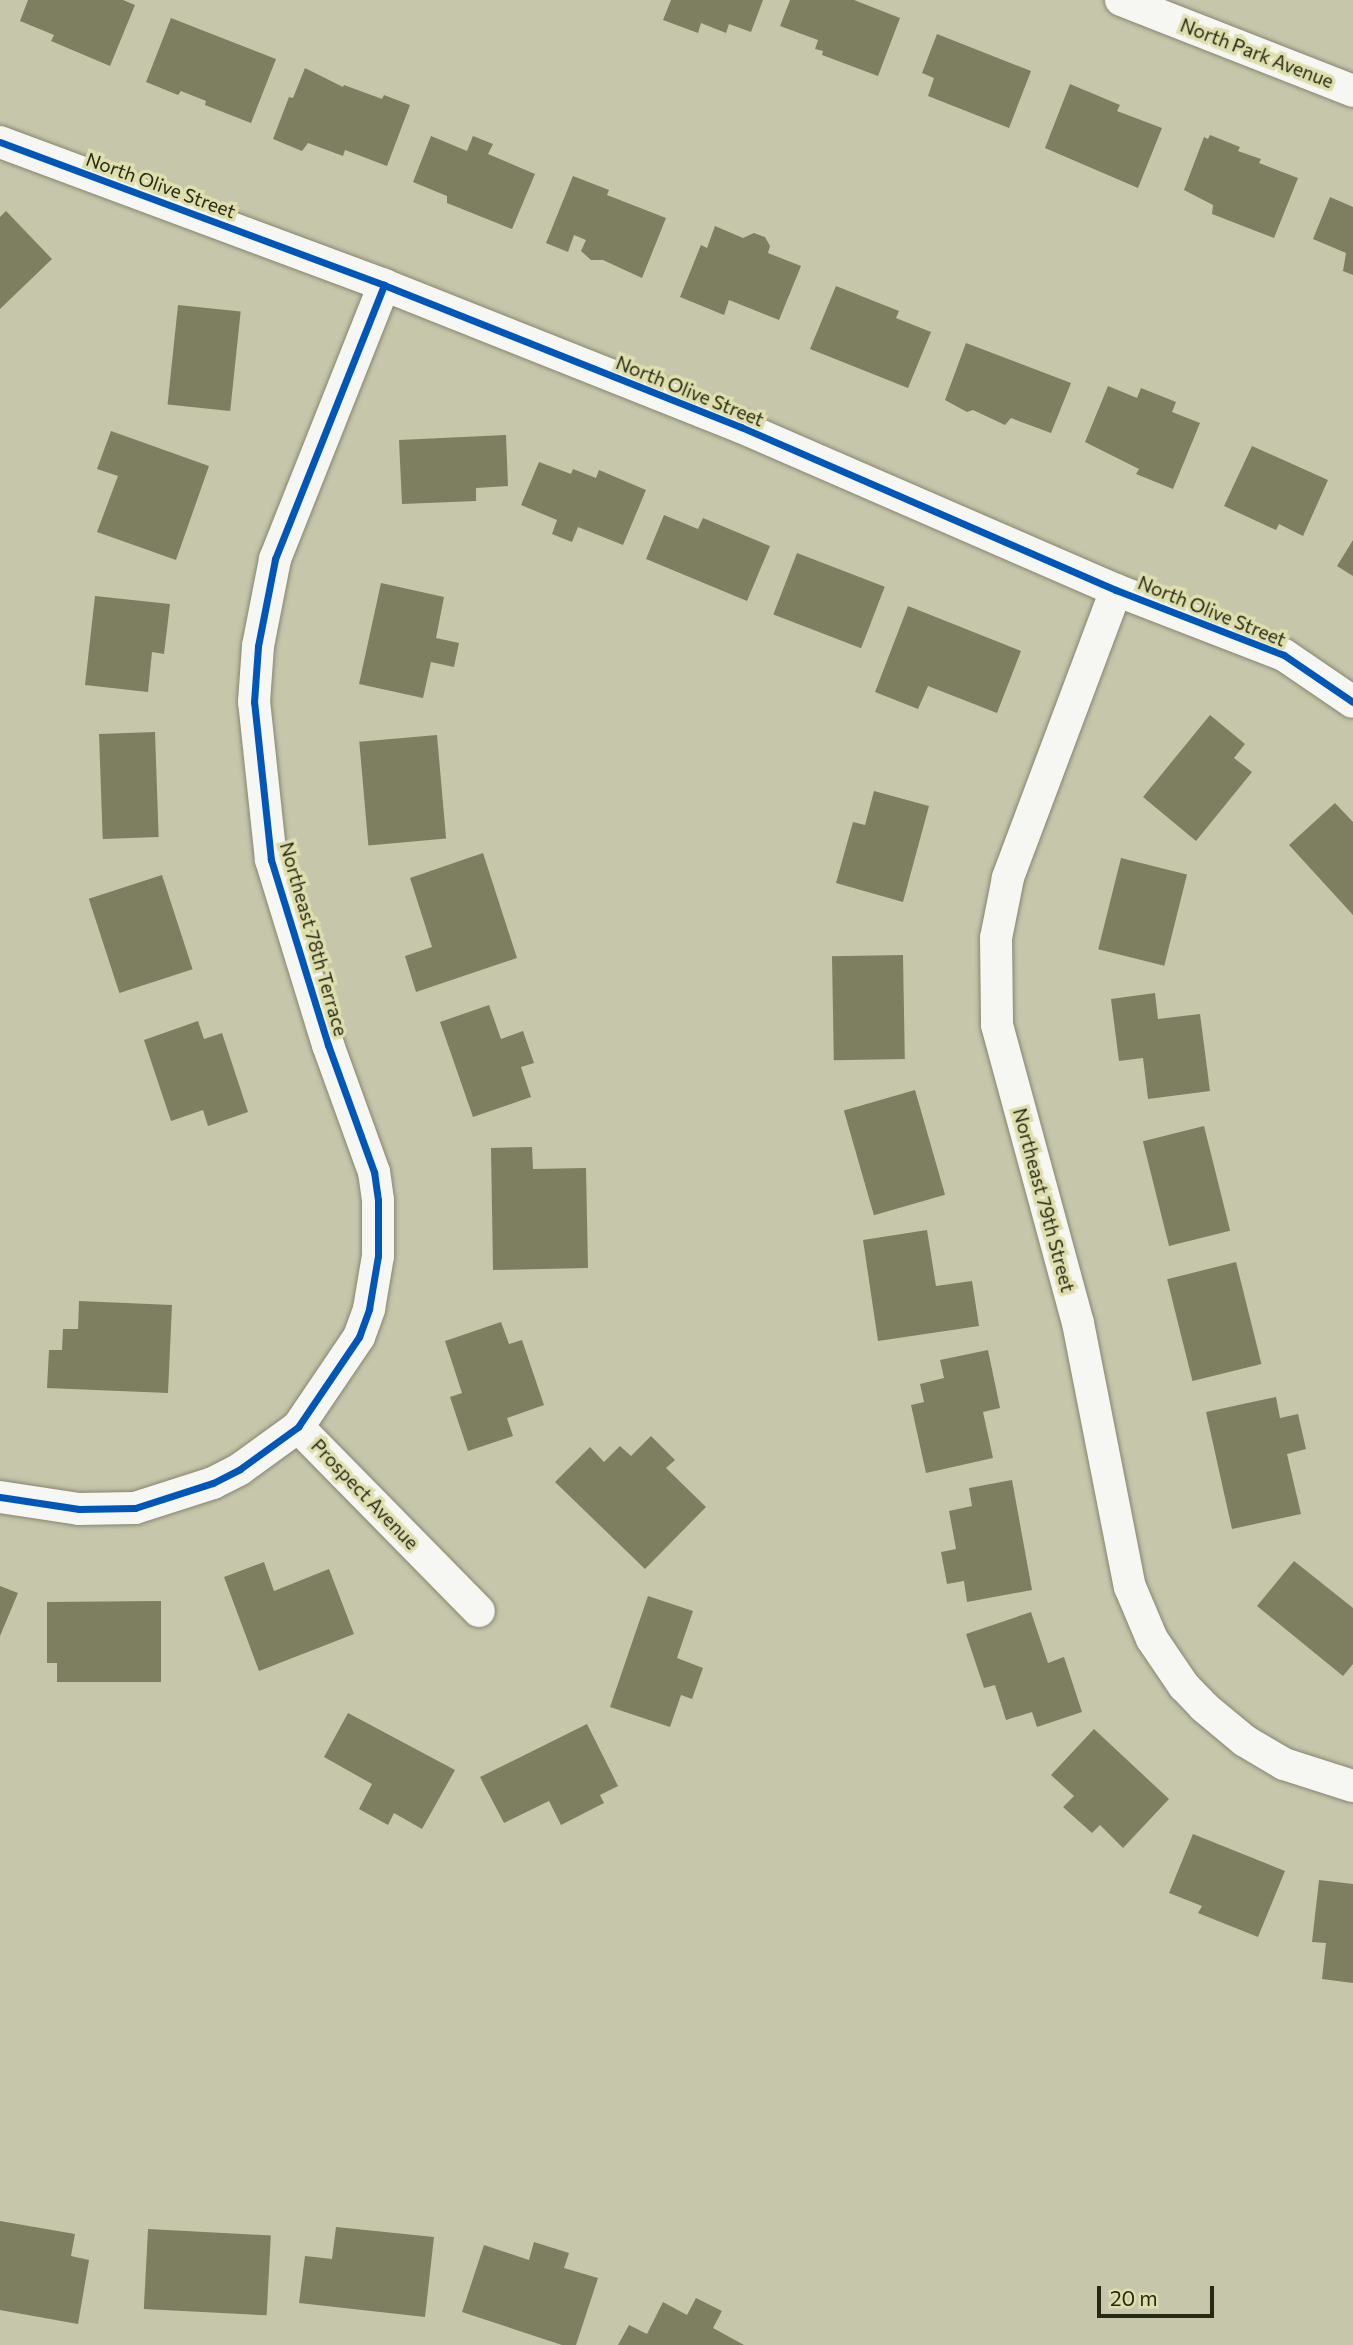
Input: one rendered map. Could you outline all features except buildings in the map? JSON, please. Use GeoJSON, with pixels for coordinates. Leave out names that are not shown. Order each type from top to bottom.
{"type":"FeatureCollection","features":[{"type":"Feature","properties":{"kind":"street","name":"North Park Avenue"},"geometry":{"type":"LineString","coordinates":[[1121,0],[1353,91]]}},
{"type":"Feature","properties":{"kind":"street","name":"North Olive Street"},"geometry":{"type":"LineString","coordinates":[[0,142],[384,285],[741,428],[1116,590],[1284,655],[1353,702]]}},
{"type":"Feature","properties":{"kind":"street","name":"Northeast 78th Terrace"},"geometry":{"type":"LineString","coordinates":[[298,1427],[331,1382],[365,1323],[378,1256],[378,1200],[374,1172],[328,1045],[271,860],[254,702],[258,657],[275,559],[384,285]]}},
{"type":"Feature","properties":{"kind":"street","name":"Northeast 79th Street"},"geometry":{"type":"LineString","coordinates":[[1116,590],[1008,878],[996,938],[997,1025],[1078,1323],[1130,1587],[1152,1639],[1184,1686],[1204,1707],[1245,1741],[1284,1764],[1353,1786]]}},
{"type":"Feature","properties":{"kind":"street","name":"Prospect Avenue"},"geometry":{"type":"LineString","coordinates":[[0,1497],[79,1509],[135,1508],[213,1483],[240,1469],[298,1427],[479,1611]]}},
{"type":"Feature","properties":{"kind":"cycle path"},"geometry":{"type":"LineString","coordinates":[[0,142],[384,285],[741,427],[1116,590],[1284,655],[1353,702]]}},
{"type":"Feature","properties":{"kind":"cycle path"},"geometry":{"type":"LineString","coordinates":[[0,1497],[79,1509],[135,1508],[213,1483],[240,1469],[298,1427],[359,1337],[369,1309],[378,1256],[378,1200],[374,1172],[328,1045],[271,860],[254,702],[258,646],[275,559],[384,285]]}}]}
